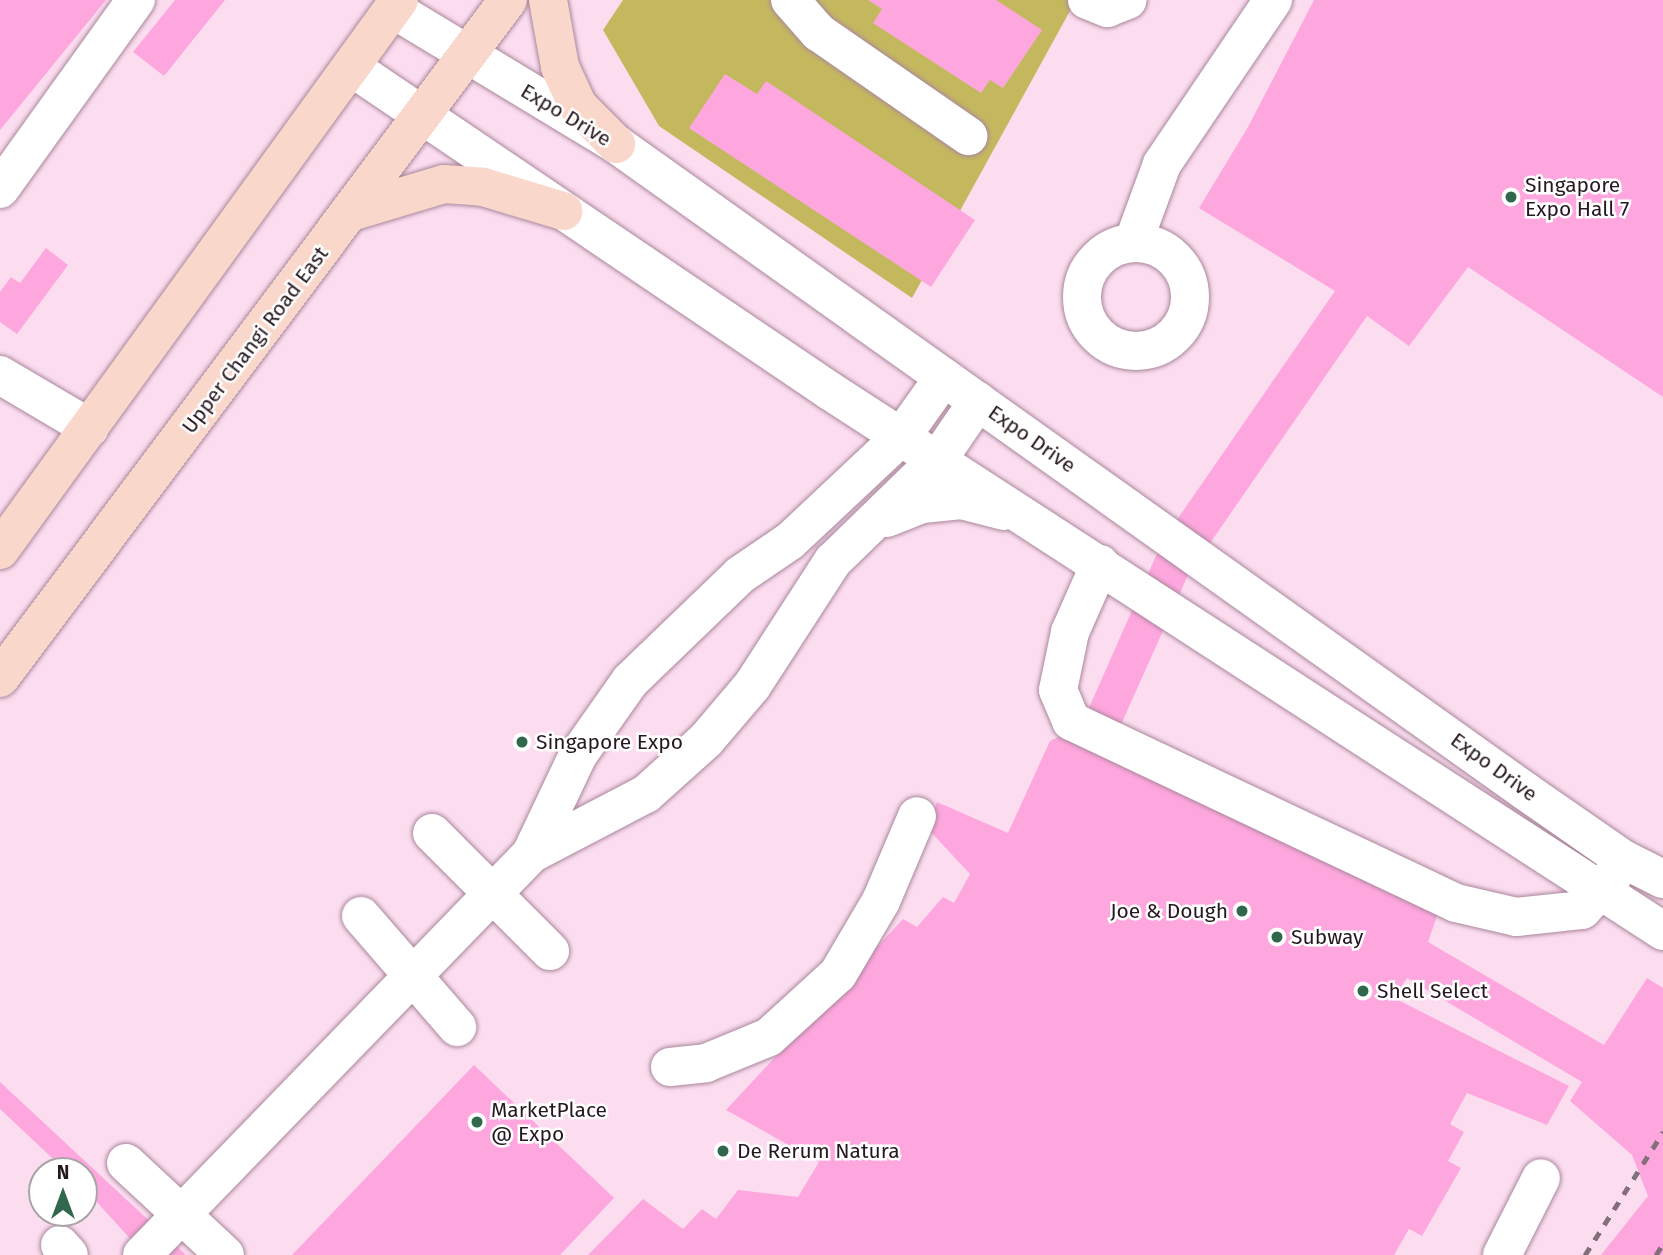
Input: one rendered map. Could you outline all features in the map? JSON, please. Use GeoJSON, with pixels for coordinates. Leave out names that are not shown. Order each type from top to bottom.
{"type":"FeatureCollection","features":[{"type":"Feature","properties":{"kind":"main road","name":"Upper Changi Road East"},"geometry":{"type":"LineString","coordinates":[[0,678],[354,211],[508,0]]}},
{"type":"Feature","properties":{"kind":"main road"},"geometry":{"type":"LineString","coordinates":[[548,0],[560,67],[578,106],[616,144]]}},
{"type":"Feature","properties":{"kind":"main road"},"geometry":{"type":"LineString","coordinates":[[0,550],[354,69],[396,4]]}},
{"type":"Feature","properties":{"kind":"main road"},"geometry":{"type":"LineString","coordinates":[[354,211],[444,184],[483,187],[563,211]]}},
{"type":"Feature","properties":{"kind":"street"},"geometry":{"type":"LineString","coordinates":[[0,189],[136,0]]}},
{"type":"Feature","properties":{"kind":"street"},"geometry":{"type":"LineString","coordinates":[[790,0],[818,32],[968,136]]}},
{"type":"Feature","properties":{"kind":"street"},"geometry":{"type":"LineString","coordinates":[[1087,0],[1107,8],[1128,0]]}},
{"type":"Feature","properties":{"kind":"street"},"geometry":{"type":"LineString","coordinates":[[1133,243],[1162,164],[1273,0]]}},
{"type":"Feature","properties":{"kind":"street","name":"Expo Drive"},"geometry":{"type":"LineString","coordinates":[[396,4],[467,56],[616,144],[1623,859],[1663,879]]}},
{"type":"Feature","properties":{"kind":"street","name":"Expo Drive"},"geometry":{"type":"LineString","coordinates":[[354,69],[902,436],[1505,825],[1602,893],[1663,931]]}},
{"type":"Feature","properties":{"kind":"street"},"geometry":{"type":"LineString","coordinates":[[0,375],[90,428]]}},
{"type":"Feature","properties":{"kind":"street"},"geometry":{"type":"LineString","coordinates":[[531,854],[578,755],[630,681],[740,575],[790,541],[902,436],[944,377]]}},
{"type":"Feature","properties":{"kind":"street"},"geometry":{"type":"LineString","coordinates":[[142,1255],[531,854],[646,794],[706,740],[752,686],[833,561],[939,458],[978,401]]}},
{"type":"Feature","properties":{"kind":"street","name":"Expo Drive"},"geometry":{"type":"LineString","coordinates":[[833,561],[892,515],[922,504],[962,500],[1033,519]]}},
{"type":"Feature","properties":{"kind":"street"},"geometry":{"type":"LineString","coordinates":[[1100,564],[1070,632],[1058,690],[1071,721],[1456,903],[1516,917],[1548,917],[1582,910],[1602,893],[1623,859]]}},
{"type":"Feature","properties":{"kind":"street"},"geometry":{"type":"LineString","coordinates":[[670,1067],[706,1063],[769,1037],[838,974],[880,901],[917,816]]}},
{"type":"Feature","properties":{"kind":"street"},"geometry":{"type":"LineString","coordinates":[[432,833],[494,892],[550,951]]}},
{"type":"Feature","properties":{"kind":"street"},"geometry":{"type":"LineString","coordinates":[[360,916],[457,1027]]}},
{"type":"Feature","properties":{"kind":"street"},"geometry":{"type":"LineString","coordinates":[[126,1163],[225,1255]]}},
{"type":"Feature","properties":{"kind":"street"},"geometry":{"type":"LineString","coordinates":[[1502,1255],[1541,1178]]}},
{"type":"Feature","properties":{"kind":"shaded area"},"geometry":{"type":"Polygon","coordinates":[[[623,0],[1076,0],[912,298],[659,126],[603,30],[623,0]]]}},
{"type":"Feature","properties":{"kind":"building"},"geometry":{"type":"Polygon","coordinates":[[[0,0],[106,0],[0,130],[0,0]]]}},
{"type":"Feature","properties":{"kind":"building"},"geometry":{"type":"Polygon","coordinates":[[[175,0],[225,0],[164,76],[133,52],[175,0]]]}},
{"type":"Feature","properties":{"kind":"building"},"geometry":{"type":"Polygon","coordinates":[[[868,0],[996,0],[1042,30],[1003,88],[990,80],[981,93],[873,23],[882,9],[868,0]]]}},
{"type":"Feature","properties":{"kind":"building"},"geometry":{"type":"Polygon","coordinates":[[[1314,0],[1663,0],[1663,397],[1468,267],[1409,346],[1367,316],[1188,575],[1115,738],[1448,884],[1428,942],[1604,1045],[1647,978],[1663,988],[1663,1255],[1601,1255],[1648,1196],[1632,1155],[1570,1101],[1582,1082],[1407,978],[1394,998],[1569,1086],[1547,1125],[1467,1093],[1450,1124],[1464,1132],[1448,1161],[1461,1168],[1422,1236],[1409,1229],[1394,1255],[588,1255],[643,1199],[683,1229],[702,1209],[716,1219],[738,1190],[798,1197],[819,1162],[726,1110],[903,919],[917,927],[943,897],[954,903],[970,874],[927,828],[937,802],[1008,833],[1050,741],[1081,726],[1163,540],[1335,291],[1199,208],[1248,127],[1314,0]]]}},
{"type":"Feature","properties":{"kind":"building"},"geometry":{"type":"Polygon","coordinates":[[[725,74],[757,94],[766,81],[975,220],[931,287],[689,128],[725,74]]]}},
{"type":"Feature","properties":{"kind":"building"},"geometry":{"type":"Polygon","coordinates":[[[46,248],[68,265],[17,334],[0,322],[0,292],[11,277],[20,283],[46,248]]]}},
{"type":"Feature","properties":{"kind":"building","name":"MarketPlace @ Expo"},"geometry":{"type":"Polygon","coordinates":[[[474,1065],[614,1198],[560,1255],[292,1255],[474,1065]]]}},
{"type":"Feature","properties":{"kind":"building"},"geometry":{"type":"Polygon","coordinates":[[[0,1082],[81,1157],[51,1157],[0,1109],[0,1082]]]}},
{"type":"Feature","properties":{"kind":"building"},"geometry":{"type":"Polygon","coordinates":[[[98,1173],[186,1255],[145,1255],[98,1203],[98,1173]]]}},
{"type":"Feature","properties":{"kind":"railway"},"geometry":{"type":"LineString","coordinates":[[1585,1255],[1663,1132]]}},
{"type":"Feature","properties":{"kind":"railway"},"geometry":{"type":"LineString","coordinates":[[1656,1255],[1663,1244]]}},
{"type":"Feature","properties":{"kind":"place","name":"Singapore Expo Hall 7"},"geometry":{"type":"Point","coordinates":[1511,197]}},
{"type":"Feature","properties":{"kind":"place","name":"Singapore Expo"},"geometry":{"type":"Point","coordinates":[522,742]}},
{"type":"Feature","properties":{"kind":"place","name":"Joe & Dough"},"geometry":{"type":"Point","coordinates":[1242,911]}},
{"type":"Feature","properties":{"kind":"place","name":"Subway"},"geometry":{"type":"Point","coordinates":[1277,937]}},
{"type":"Feature","properties":{"kind":"place","name":"Shell Select"},"geometry":{"type":"Point","coordinates":[1363,991]}},
{"type":"Feature","properties":{"kind":"place","name":"MarketPlace @ Expo"},"geometry":{"type":"Point","coordinates":[477,1122]}},
{"type":"Feature","properties":{"kind":"place","name":"De Rerum Natura"},"geometry":{"type":"Point","coordinates":[723,1151]}}]}
